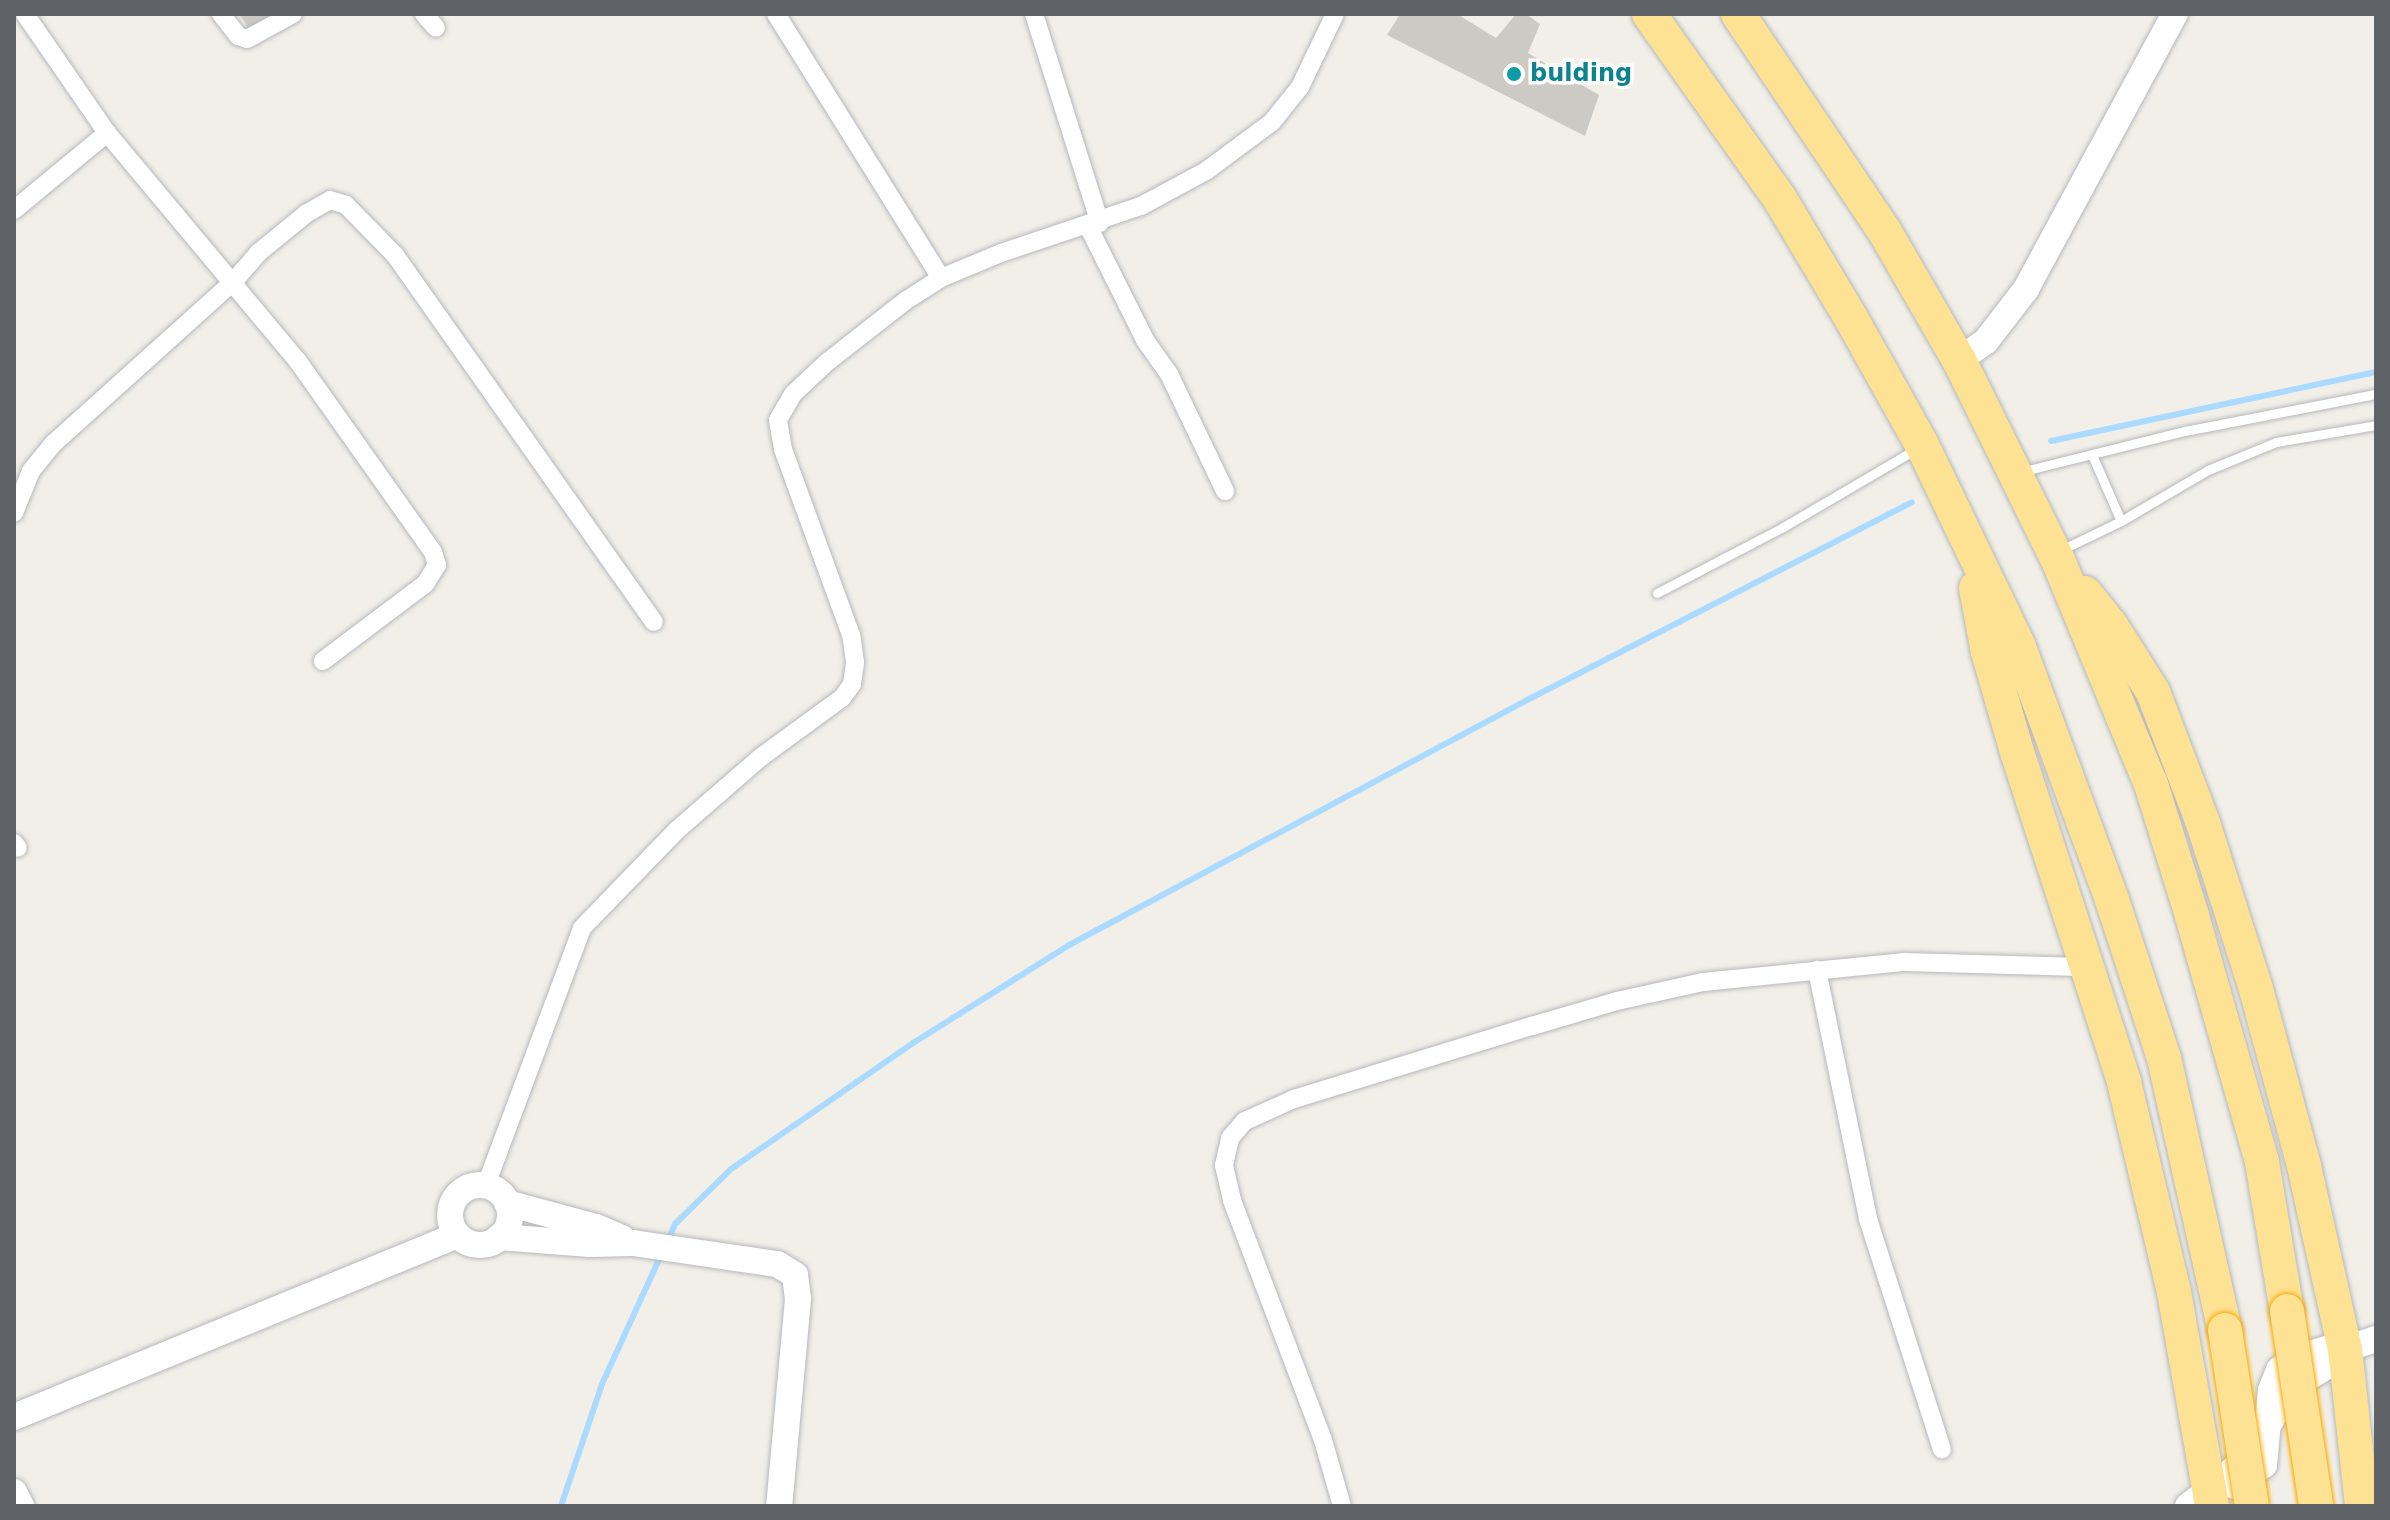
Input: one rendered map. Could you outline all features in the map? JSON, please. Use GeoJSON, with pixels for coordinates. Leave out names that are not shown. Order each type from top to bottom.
{"type":"FeatureCollection","features":[{"type":"Feature","properties":{"kind":"highway"},"geometry":{"type":"LineString","coordinates":[[1649,14],[1780,199],[1922,445],[2019,647],[2139,977],[2164,1058],[2225,1330],[2252,1506]]}},
{"type":"Feature","properties":{"kind":"highway"},"geometry":{"type":"LineString","coordinates":[[1738,14],[1885,232],[1959,360],[2056,556],[2151,784],[2262,1162],[2316,1506]]}},
{"type":"Feature","properties":{"kind":"highway"},"geometry":{"type":"LineString","coordinates":[[1968,544],[1993,667],[2018,755],[2124,1082],[2174,1292],[2203,1500]]}},
{"type":"Feature","properties":{"kind":"highway"},"geometry":{"type":"LineString","coordinates":[[2056,556],[2112,627],[2153,692],[2203,823],[2256,989],[2304,1166],[2360,1344],[2362,1506]]}},
{"type":"Feature","properties":{"kind":"street"},"geometry":{"type":"LineString","coordinates":[[25,14],[107,133],[297,360],[433,552],[437,565],[431,577],[409,599],[323,661]]}},
{"type":"Feature","properties":{"kind":"street"},"geometry":{"type":"LineString","coordinates":[[221,14],[238,36],[247,39],[293,14]]}},
{"type":"Feature","properties":{"kind":"street"},"geometry":{"type":"LineString","coordinates":[[776,14],[941,278]]}},
{"type":"Feature","properties":{"kind":"street"},"geometry":{"type":"LineString","coordinates":[[1034,14],[1094,224],[1145,340],[1169,374],[1225,491]]}},
{"type":"Feature","properties":{"kind":"street"},"geometry":{"type":"LineString","coordinates":[[486,1185],[582,928],[677,830],[761,757],[842,698],[852,684],[855,662],[851,635],[795,488],[778,420],[793,394],[826,363],[905,301],[941,278],[1001,253],[1141,206],[1206,171],[1272,122],[1300,87],[1335,14]]}},
{"type":"Feature","properties":{"kind":"street"},"geometry":{"type":"LineString","coordinates":[[1959,360],[1986,341],[2026,289],[2175,14]]}},
{"type":"Feature","properties":{"kind":"street"},"geometry":{"type":"LineString","coordinates":[[14,210],[107,133]]}},
{"type":"Feature","properties":{"kind":"street"},"geometry":{"type":"LineString","coordinates":[[14,513],[40,458],[234,281],[258,253],[320,203],[330,200],[346,205],[395,255],[654,622]]}},
{"type":"Feature","properties":{"kind":"street"},"geometry":{"type":"LineString","coordinates":[[1342,1506],[1323,1440],[1232,1200],[1224,1165],[1230,1138],[1245,1121],[1294,1099],[1617,1001],[1703,982],[1905,962],[2089,967]]}},
{"type":"Feature","properties":{"kind":"street"},"geometry":{"type":"LineString","coordinates":[[1817,970],[1868,1219],[1942,1449]]}},
{"type":"Feature","properties":{"kind":"street"},"geometry":{"type":"LineString","coordinates":[[486,1185],[502,1195],[507,1203],[508,1221],[499,1237],[491,1242],[473,1244],[457,1235],[450,1217],[454,1199],[468,1187],[486,1185]]}},
{"type":"Feature","properties":{"kind":"street"},"geometry":{"type":"LineString","coordinates":[[507,1203],[596,1227],[633,1243]]}},
{"type":"Feature","properties":{"kind":"street"},"geometry":{"type":"LineString","coordinates":[[14,1417],[457,1235]]}},
{"type":"Feature","properties":{"kind":"street"},"geometry":{"type":"LineString","coordinates":[[499,1237],[590,1244],[633,1243],[777,1264],[795,1275],[798,1299],[794,1360],[779,1506]]}},
{"type":"Feature","properties":{"kind":"street"},"geometry":{"type":"LineString","coordinates":[[2203,1500],[2240,1485],[2264,1465],[2271,1390],[2279,1370],[2292,1359],[2333,1347],[2360,1344]]}},
{"type":"Feature","properties":{"kind":"street"},"geometry":{"type":"LineString","coordinates":[[14,1492],[21,1506]]}},
{"type":"Feature","properties":{"kind":"lane"},"geometry":{"type":"LineString","coordinates":[[2016,473],[2185,431],[2376,394]]}},
{"type":"Feature","properties":{"kind":"lane"},"geometry":{"type":"LineString","coordinates":[[2056,556],[2208,470],[2276,442],[2376,425]]}},
{"type":"Feature","properties":{"kind":"lane"},"geometry":{"type":"LineString","coordinates":[[1657,593],[1783,527],[1922,445]]}},
{"type":"Feature","properties":{"kind":"lane"},"geometry":{"type":"LineString","coordinates":[[2092,455],[2121,521]]}},
{"type":"Feature","properties":{"kind":"building"},"geometry":{"type":"Polygon","coordinates":[[[239,14],[281,14],[252,33],[239,14]]]}},
{"type":"Feature","properties":{"kind":"building","name":"bulding"},"geometry":{"type":"Polygon","coordinates":[[[1400,14],[1457,14],[1496,38],[1516,14],[1526,14],[1540,24],[1528,53],[1599,95],[1585,136],[1387,35],[1400,14]]]}},
{"type":"Feature","properties":{"kind":"waterway"},"geometry":{"type":"LineString","coordinates":[[2051,441],[2376,372]]}},
{"type":"Feature","properties":{"kind":"waterway"},"geometry":{"type":"LineString","coordinates":[[667,1243],[675,1224],[731,1169],[913,1043],[1069,945],[1531,698],[1912,502]]}},
{"type":"Feature","properties":{"kind":"waterway"},"geometry":{"type":"LineString","coordinates":[[561,1506],[602,1384],[662,1253]]}},
{"type":"Feature","properties":{"kind":"place","name":"bulding"},"geometry":{"type":"Point","coordinates":[1514,74]}}]}
